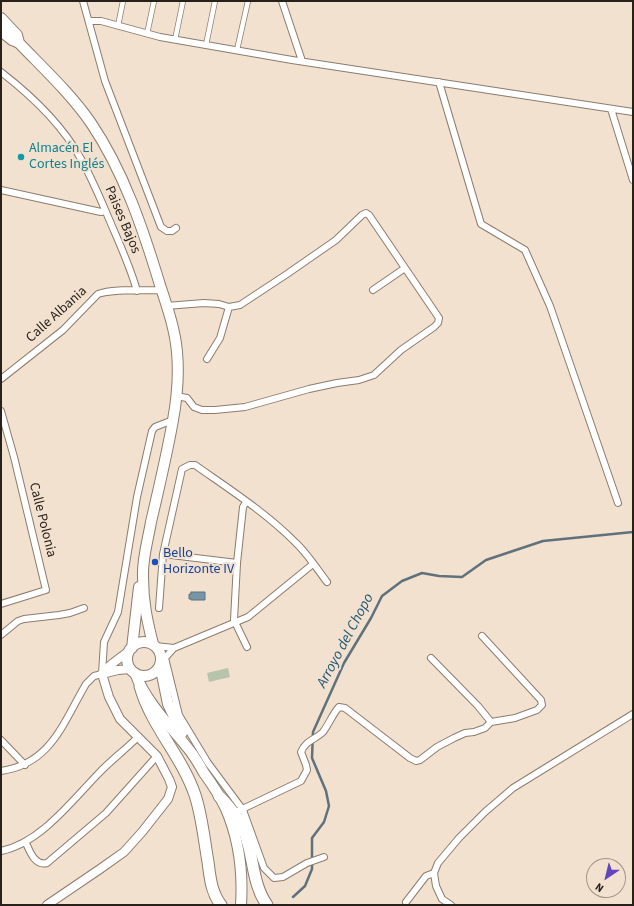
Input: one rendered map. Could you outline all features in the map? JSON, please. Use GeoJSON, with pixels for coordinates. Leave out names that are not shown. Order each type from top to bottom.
{"type":"FeatureCollection","features":[{"type":"Feature","properties":{"kind":"highway"},"geometry":{"type":"LineString","coordinates":[[140,686],[143,698],[163,737],[188,776],[200,817],[212,887],[220,904]]}},
{"type":"Feature","properties":{"kind":"highway"},"geometry":{"type":"LineString","coordinates":[[219,796],[238,811],[248,840],[254,876],[258,888],[267,905]]}},
{"type":"Feature","properties":{"kind":"main road"},"geometry":{"type":"LineString","coordinates":[[1,18],[16,35],[20,43],[60,84],[90,122],[106,147],[135,211],[162,290],[177,350],[178,364],[176,396],[173,420],[145,552],[138,592],[131,649],[128,659],[140,686],[188,748]]}},
{"type":"Feature","properties":{"kind":"main road"},"geometry":{"type":"LineString","coordinates":[[1,31],[12,40],[20,43]]}},
{"type":"Feature","properties":{"kind":"main road"},"geometry":{"type":"LineString","coordinates":[[142,576],[144,611],[154,645],[160,654],[168,704],[188,748],[219,796],[226,810],[237,845],[242,889],[241,905]]}},
{"type":"Feature","properties":{"kind":"main road"},"geometry":{"type":"LineString","coordinates":[[131,649],[141,642],[154,645]]}},
{"type":"Feature","properties":{"kind":"main road"},"geometry":{"type":"LineString","coordinates":[[133,671],[144,676],[148,675],[156,672],[162,662]]}},
{"type":"Feature","properties":{"kind":"street"},"geometry":{"type":"LineString","coordinates":[[83,1],[105,81],[161,227],[169,232],[176,228]]}},
{"type":"Feature","properties":{"kind":"street"},"geometry":{"type":"LineString","coordinates":[[118,26],[123,1]]}},
{"type":"Feature","properties":{"kind":"street"},"geometry":{"type":"LineString","coordinates":[[147,34],[154,1]]}},
{"type":"Feature","properties":{"kind":"street"},"geometry":{"type":"LineString","coordinates":[[175,40],[183,1]]}},
{"type":"Feature","properties":{"kind":"street"},"geometry":{"type":"LineString","coordinates":[[206,45],[215,1]]}},
{"type":"Feature","properties":{"kind":"street"},"geometry":{"type":"LineString","coordinates":[[237,50],[248,1]]}},
{"type":"Feature","properties":{"kind":"street"},"geometry":{"type":"LineString","coordinates":[[282,1],[302,61]]}},
{"type":"Feature","properties":{"kind":"street"},"geometry":{"type":"LineString","coordinates":[[89,21],[101,22],[175,40],[633,112]]}},
{"type":"Feature","properties":{"kind":"street","name":"Paises Bajos"},"geometry":{"type":"LineString","coordinates":[[1,72],[38,104],[69,140],[81,158],[132,274],[137,291]]}},
{"type":"Feature","properties":{"kind":"street"},"geometry":{"type":"LineString","coordinates":[[439,82],[481,224],[525,250],[550,306],[618,503]]}},
{"type":"Feature","properties":{"kind":"street"},"geometry":{"type":"LineString","coordinates":[[611,109],[633,180]]}},
{"type":"Feature","properties":{"kind":"street"},"geometry":{"type":"LineString","coordinates":[[1,190],[101,212],[105,211]]}},
{"type":"Feature","properties":{"kind":"street"},"geometry":{"type":"LineString","coordinates":[[166,306],[204,303],[219,304],[229,307],[240,304],[336,240],[366,213],[369,215],[439,318],[438,323],[401,350],[374,375],[359,380],[310,389],[245,407],[215,410],[202,410],[194,407],[186,398],[176,396]]}},
{"type":"Feature","properties":{"kind":"street"},"geometry":{"type":"LineString","coordinates":[[373,290],[405,268]]}},
{"type":"Feature","properties":{"kind":"street","name":"Calle Albania"},"geometry":{"type":"LineString","coordinates":[[1,379],[63,330],[94,296],[103,292],[162,290]]}},
{"type":"Feature","properties":{"kind":"street"},"geometry":{"type":"LineString","coordinates":[[207,359],[220,338],[229,307]]}},
{"type":"Feature","properties":{"kind":"street","name":"Calle Polonia"},"geometry":{"type":"LineString","coordinates":[[1,411],[14,457],[46,590],[1,604]]}},
{"type":"Feature","properties":{"kind":"street"},"geometry":{"type":"LineString","coordinates":[[47,905],[124,852],[168,799],[172,787],[170,779],[158,756],[120,719],[113,708],[102,674],[104,642],[118,612],[137,497],[152,431],[155,427],[173,420]]}},
{"type":"Feature","properties":{"kind":"street"},"geometry":{"type":"LineString","coordinates":[[159,608],[163,554],[182,469],[195,465],[246,502],[296,543],[327,582]]}},
{"type":"Feature","properties":{"kind":"street"},"geometry":{"type":"LineString","coordinates":[[246,502],[243,507],[234,620],[247,647]]}},
{"type":"Feature","properties":{"kind":"street"},"geometry":{"type":"LineString","coordinates":[[163,554],[238,563]]}},
{"type":"Feature","properties":{"kind":"street"},"geometry":{"type":"LineString","coordinates":[[313,564],[248,617],[174,648],[162,662],[180,715],[238,811],[264,868],[274,878],[283,877],[307,863],[324,857]]}},
{"type":"Feature","properties":{"kind":"street"},"geometry":{"type":"LineString","coordinates":[[1,635],[18,621],[24,619],[70,613],[84,608]]}},
{"type":"Feature","properties":{"kind":"street"},"geometry":{"type":"LineString","coordinates":[[238,811],[301,781],[307,770],[301,752],[304,746],[318,737],[340,707],[345,708],[416,761],[422,759],[429,752],[465,733],[474,732],[485,728],[492,722],[514,718],[537,710],[542,705],[541,700],[482,636]]}},
{"type":"Feature","properties":{"kind":"street"},"geometry":{"type":"LineString","coordinates":[[154,645],[174,648]]}},
{"type":"Feature","properties":{"kind":"street"},"geometry":{"type":"LineString","coordinates":[[102,674],[107,667],[131,649]]}},
{"type":"Feature","properties":{"kind":"street"},"geometry":{"type":"LineString","coordinates":[[431,658],[492,722]]}},
{"type":"Feature","properties":{"kind":"street"},"geometry":{"type":"LineString","coordinates":[[1,771],[12,770],[25,765],[38,758],[49,747],[86,684],[94,676],[118,670],[133,671]]}},
{"type":"Feature","properties":{"kind":"street"},"geometry":{"type":"LineString","coordinates":[[451,905],[442,899],[436,886],[434,873],[438,863],[459,838],[485,812],[513,788],[633,714]]}},
{"type":"Feature","properties":{"kind":"street"},"geometry":{"type":"LineString","coordinates":[[1,851],[26,843],[52,821],[99,773],[138,737]]}},
{"type":"Feature","properties":{"kind":"street"},"geometry":{"type":"LineString","coordinates":[[1,740],[25,765]]}},
{"type":"Feature","properties":{"kind":"street"},"geometry":{"type":"LineString","coordinates":[[26,843],[38,862],[43,864],[47,863],[106,813],[158,756]]}},
{"type":"Feature","properties":{"kind":"street"},"geometry":{"type":"LineString","coordinates":[[406,902],[426,876],[434,873]]}},
{"type":"Feature","properties":{"kind":"green space"},"geometry":{"type":"Polygon","coordinates":[[[228,668],[230,677],[209,682],[207,673],[228,668]]]}},
{"type":"Feature","properties":{"kind":"water"},"geometry":{"type":"Polygon","coordinates":[[[191,592],[205,592],[205,600],[189,599],[189,594],[191,594],[191,592]]]}},
{"type":"Feature","properties":{"kind":"waterway","name":"Arroyo del Chopo"},"geometry":{"type":"LineString","coordinates":[[293,897],[305,886],[312,869],[312,838],[324,822],[329,806],[326,791],[312,758],[313,732],[344,663],[371,618],[382,596],[402,581],[422,573],[439,576],[462,577],[486,560],[543,541],[633,532]]}},
{"type":"Feature","properties":{"kind":"place","name":"Almacén El Cortes Inglés"},"geometry":{"type":"Point","coordinates":[21,157]}},
{"type":"Feature","properties":{"kind":"place","name":"Bello Horizonte IV"},"geometry":{"type":"Point","coordinates":[155,562]}}]}
